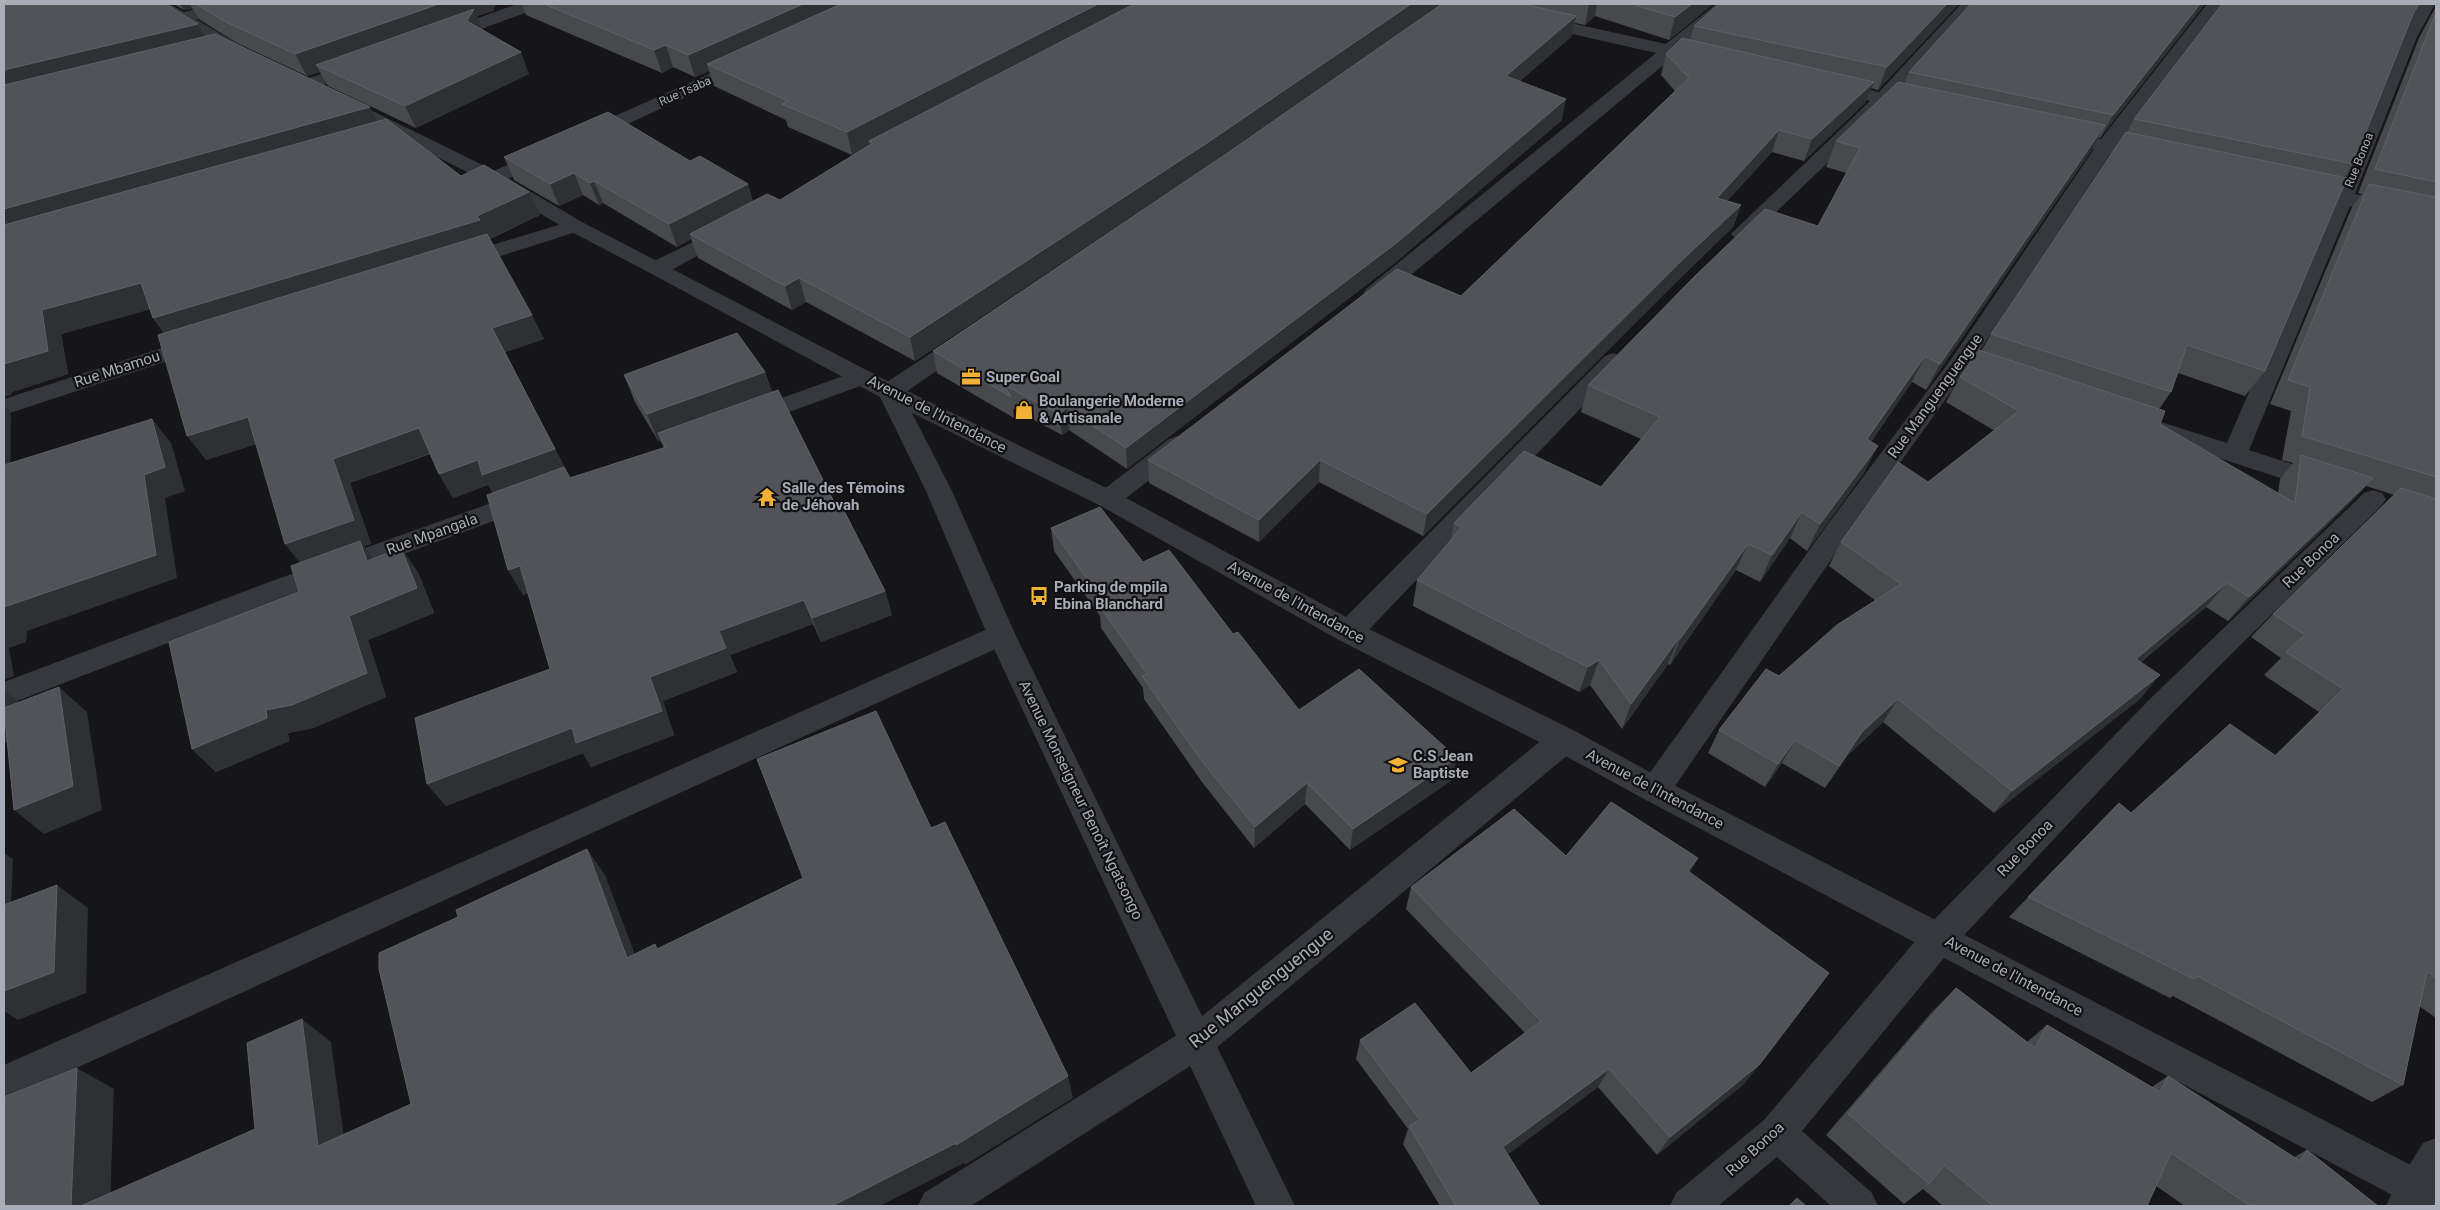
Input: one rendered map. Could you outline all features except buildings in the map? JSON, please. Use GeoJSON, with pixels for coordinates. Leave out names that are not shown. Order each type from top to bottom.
{"type":"FeatureCollection","features":[{"type":"Feature","properties":{"kind":"street","name":"Avenue de l'Intendance"},"geometry":{"type":"LineString","coordinates":[[158,4],[184,18],[221,51],[273,69],[405,132],[494,178],[575,226],[658,268],[889,392],[1108,499],[1348,632],[1564,740],[1655,790],[1940,936],[2419,1197]]}},
{"type":"Feature","properties":{"kind":"street"},"geometry":{"type":"LineString","coordinates":[[184,18],[228,4]]}},
{"type":"Feature","properties":{"kind":"street"},"geometry":{"type":"LineString","coordinates":[[424,43],[533,4]]}},
{"type":"Feature","properties":{"kind":"street"},"geometry":{"type":"LineString","coordinates":[[1361,303],[1432,248],[1726,4]]}},
{"type":"Feature","properties":{"kind":"street"},"geometry":{"type":"LineString","coordinates":[[1728,248],[1883,99],[1970,4]]}},
{"type":"Feature","properties":{"kind":"street","name":"Rue Manguenguengue"},"geometry":{"type":"LineString","coordinates":[[1655,790],[1837,531],[1970,366],[2106,146],[2216,4]]}},
{"type":"Feature","properties":{"kind":"street","name":"Rue Bonoa"},"geometry":{"type":"LineString","coordinates":[[1689,1206],[1777,1133],[1940,936],[2161,706],[2382,502],[2234,455],[2343,199],[2408,38],[2426,4]]}},
{"type":"Feature","properties":{"kind":"street"},"geometry":{"type":"LineString","coordinates":[[1454,6],[1725,63]]}},
{"type":"Feature","properties":{"kind":"street","name":"Rue Tsaba"},"geometry":{"type":"LineString","coordinates":[[494,178],[761,56]]}},
{"type":"Feature","properties":{"kind":"street"},"geometry":{"type":"LineString","coordinates":[[307,85],[379,59]]}},
{"type":"Feature","properties":{"kind":"street"},"geometry":{"type":"LineString","coordinates":[[1818,84],[1932,110]]}},
{"type":"Feature","properties":{"kind":"street"},"geometry":{"type":"LineString","coordinates":[[376,140],[405,132]]}},
{"type":"Feature","properties":{"kind":"street"},"geometry":{"type":"LineString","coordinates":[[2038,132],[2172,161]]}},
{"type":"Feature","properties":{"kind":"street"},"geometry":{"type":"LineString","coordinates":[[2286,186],[2436,217]]}},
{"type":"Feature","properties":{"kind":"street"},"geometry":{"type":"LineString","coordinates":[[658,268],[744,223]]}},
{"type":"Feature","properties":{"kind":"street"},"geometry":{"type":"LineString","coordinates":[[443,267],[575,226]]}},
{"type":"Feature","properties":{"kind":"street"},"geometry":{"type":"LineString","coordinates":[[889,392],[979,332]]}},
{"type":"Feature","properties":{"kind":"street","name":"Rue Mbamou"},"geometry":{"type":"LineString","coordinates":[[4,407],[216,338]]}},
{"type":"Feature","properties":{"kind":"street"},"geometry":{"type":"LineString","coordinates":[[1348,632],[1630,344]]}},
{"type":"Feature","properties":{"kind":"street"},"geometry":{"type":"LineString","coordinates":[[732,425],[863,377]]}},
{"type":"Feature","properties":{"kind":"street","name":"Avenue Monseigneur Benoît Ngatsongo"},"geometry":{"type":"LineString","coordinates":[[889,392],[939,490],[1001,634],[1276,1206]]}},
{"type":"Feature","properties":{"kind":"street"},"geometry":{"type":"LineString","coordinates":[[2121,417],[2234,455]]}},
{"type":"Feature","properties":{"kind":"street"},"geometry":{"type":"LineString","coordinates":[[1108,499],[1195,432]]}},
{"type":"Feature","properties":{"kind":"street","name":"Rue Mpangala"},"geometry":{"type":"LineString","coordinates":[[4,694],[292,585],[554,490]]}},
{"type":"Feature","properties":{"kind":"street"},"geometry":{"type":"LineString","coordinates":[[4,1083],[1001,634]]}},
{"type":"Feature","properties":{"kind":"street","name":"Rue Manguenguengue"},"geometry":{"type":"LineString","coordinates":[[937,1206],[1197,1042],[1564,740]]}},
{"type":"Feature","properties":{"kind":"street"},"geometry":{"type":"LineString","coordinates":[[1777,1133],[1859,1206]]}},
{"type":"Feature","properties":{"kind":"street"},"geometry":{"type":"LineString","coordinates":[[2419,1197],[2436,1156]]}},
{"type":"Feature","properties":{"kind":"place","name":"Super Goal"},"geometry":{"type":"Point","coordinates":[971,377]}},
{"type":"Feature","properties":{"kind":"place","name":"Boulangerie Moderne & Artisanale"},"geometry":{"type":"Point","coordinates":[1024,410]}},
{"type":"Feature","properties":{"kind":"place","name":"Salle des Témoins de Jéhovah"},"geometry":{"type":"Point","coordinates":[767,497]}},
{"type":"Feature","properties":{"kind":"place","name":"Parking de mpila Ebina Blanchard"},"geometry":{"type":"Point","coordinates":[1039,596]}},
{"type":"Feature","properties":{"kind":"place","name":"C.S Jean Baptiste"},"geometry":{"type":"Point","coordinates":[1398,765]}}]}
